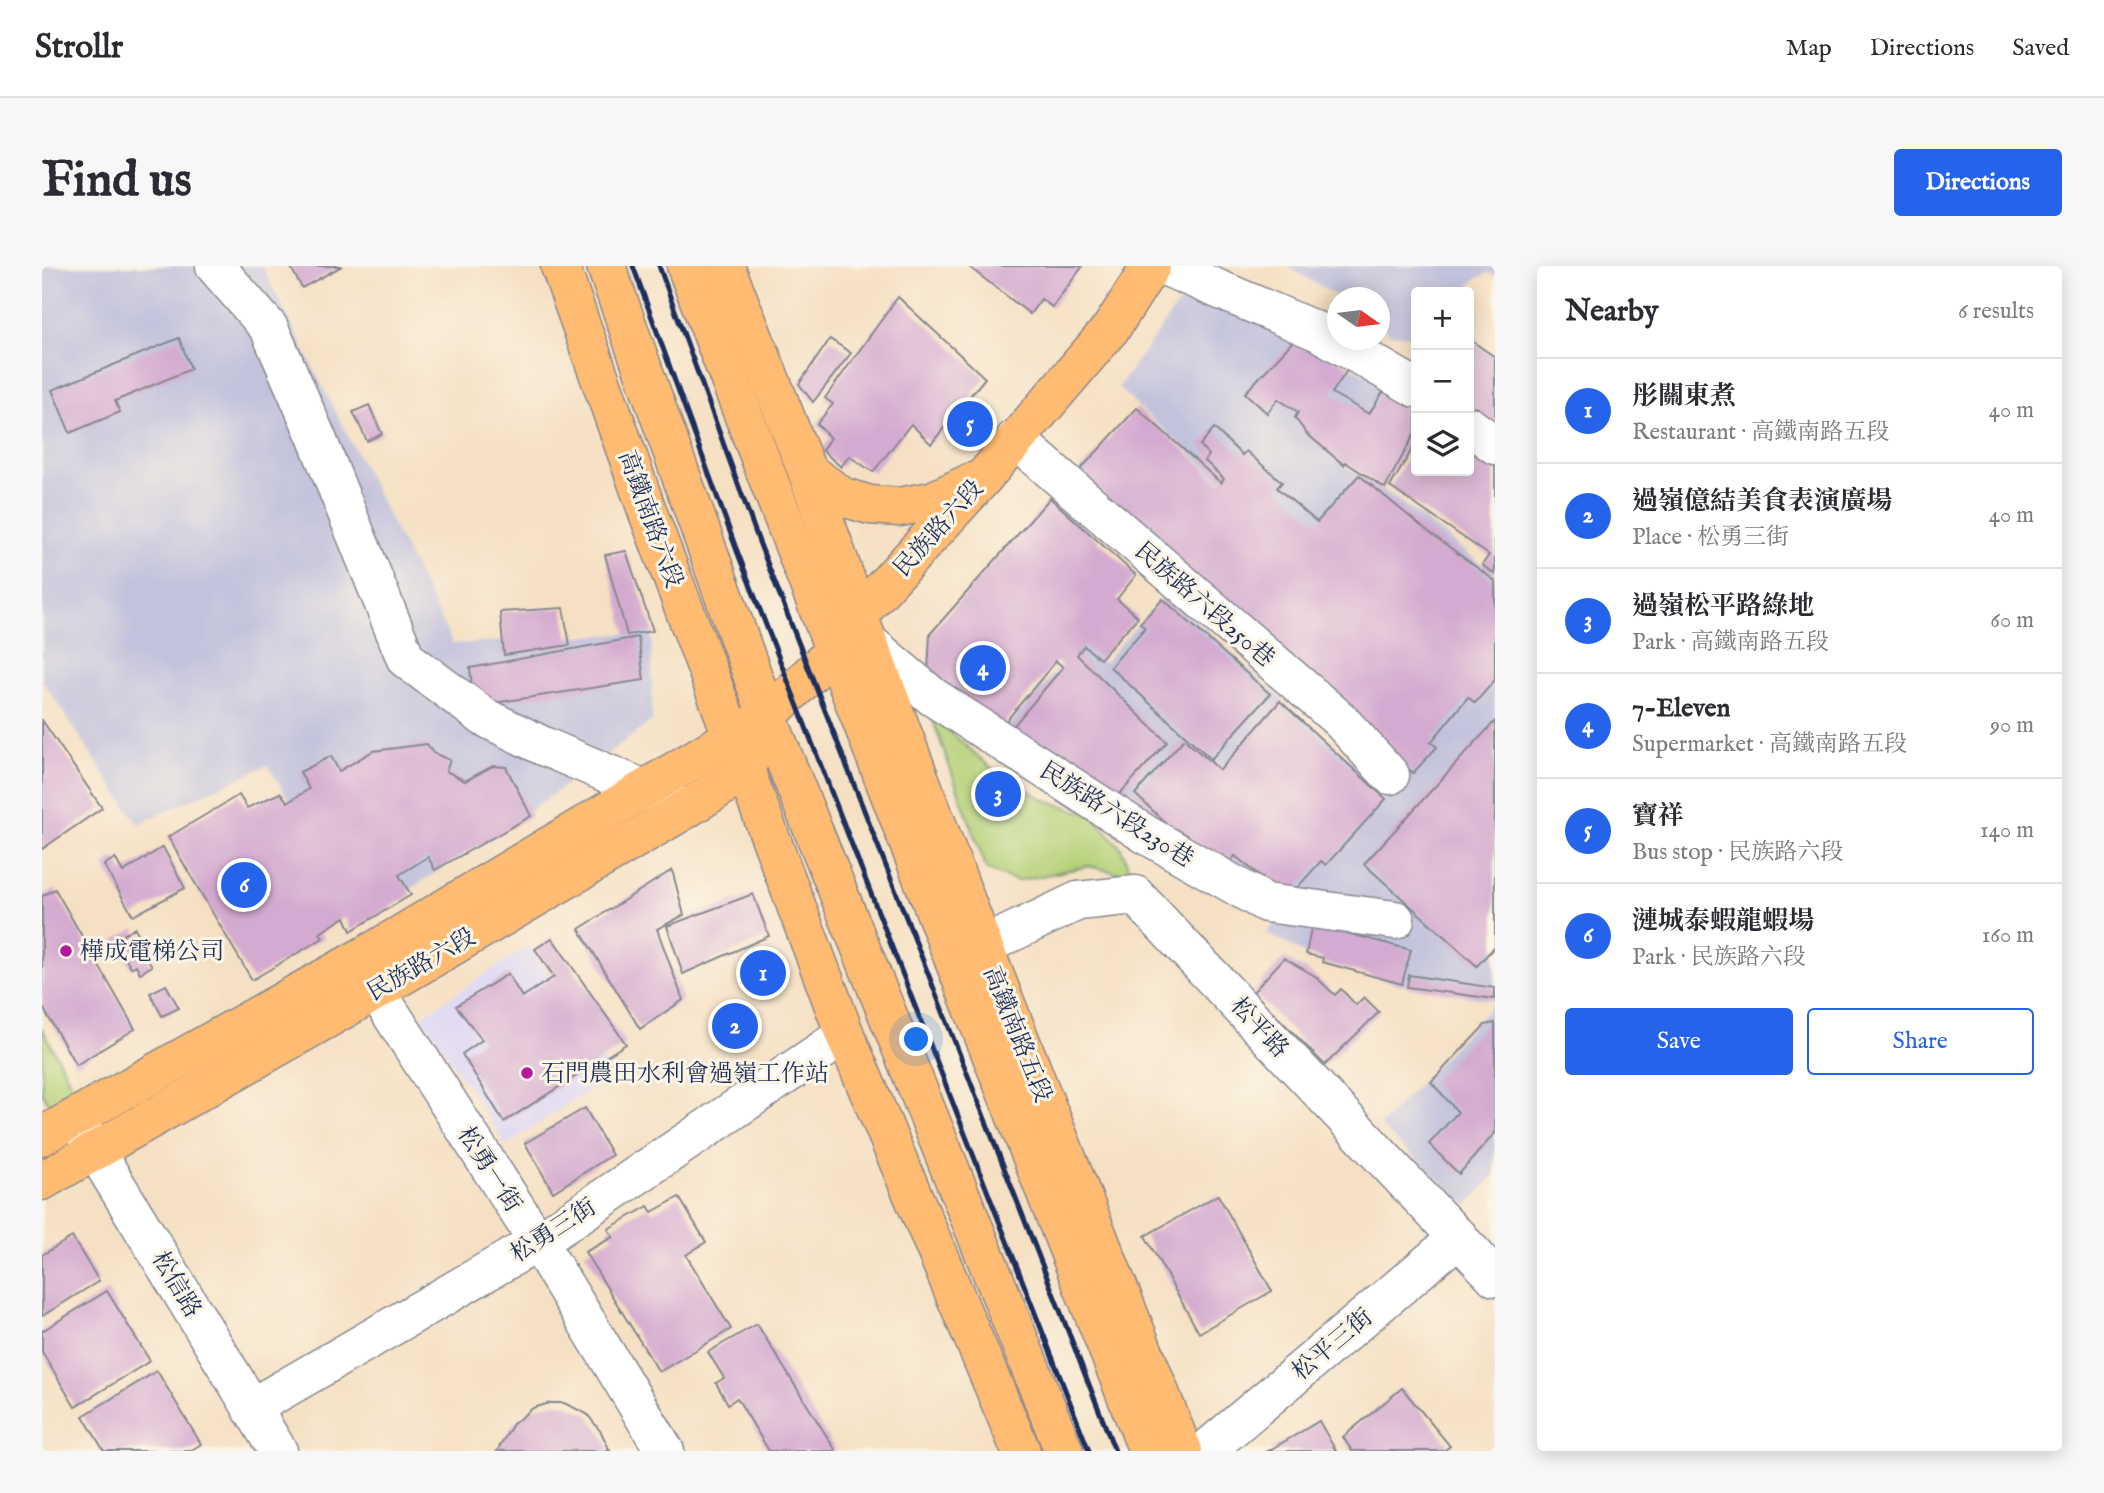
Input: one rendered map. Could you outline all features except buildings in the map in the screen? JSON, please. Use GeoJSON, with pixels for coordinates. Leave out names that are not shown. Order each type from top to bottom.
{"type":"FeatureCollection","features":[{"type":"Feature","properties":{"kind":"main road","name":"高鐵南路六段"},"geometry":{"type":"LineString","coordinates":[[560,266],[652,525],[738,755]]}},
{"type":"Feature","properties":{"kind":"main road","name":"高鐵南路六段"},"geometry":{"type":"LineString","coordinates":[[606,266],[767,716]]}},
{"type":"Feature","properties":{"kind":"main road"},"geometry":{"type":"LineString","coordinates":[[686,266],[854,635]]}},
{"type":"Feature","properties":{"kind":"main road"},"geometry":{"type":"LineString","coordinates":[[725,266],[807,471],[854,635]]}},
{"type":"Feature","properties":{"kind":"main road","name":"民族路六段"},"geometry":{"type":"LineString","coordinates":[[42,1136],[75,1117],[366,976],[688,808],[738,755],[767,716],[854,635],[1015,439],[1112,327],[1151,266]]}},
{"type":"Feature","properties":{"kind":"main road"},"geometry":{"type":"LineString","coordinates":[[807,471],[843,497],[870,505],[899,507],[932,501],[984,477]]}},
{"type":"Feature","properties":{"kind":"main road","name":"高鐵南路五段"},"geometry":{"type":"LineString","coordinates":[[854,635],[983,946],[1183,1451]]}},
{"type":"Feature","properties":{"kind":"main road","name":"高鐵南路五段"},"geometry":{"type":"LineString","coordinates":[[854,635],[1148,1451]]}},
{"type":"Feature","properties":{"kind":"main road"},"geometry":{"type":"LineString","coordinates":[[767,716],[1064,1451]]}},
{"type":"Feature","properties":{"kind":"main road","name":"民族路六段"},"geometry":{"type":"LineString","coordinates":[[42,1181],[96,1152],[366,976],[644,789],[738,755]]}},
{"type":"Feature","properties":{"kind":"main road"},"geometry":{"type":"LineString","coordinates":[[738,755],[845,1035],[1021,1451]]}},
{"type":"Feature","properties":{"kind":"street"},"geometry":{"type":"LineString","coordinates":[[215,266],[269,328],[316,436],[406,659],[484,716],[543,746],[688,808]]}},
{"type":"Feature","properties":{"kind":"street"},"geometry":{"type":"LineString","coordinates":[[1164,266],[1319,331],[1411,385]]}},
{"type":"Feature","properties":{"kind":"street"},"geometry":{"type":"LineString","coordinates":[[1474,430],[1495,445]]}},
{"type":"Feature","properties":{"kind":"street","name":"民族路六段250巷"},"geometry":{"type":"LineString","coordinates":[[1015,439],[1340,720],[1390,775]]}},
{"type":"Feature","properties":{"kind":"street","name":"民族路六段230巷"},"geometry":{"type":"LineString","coordinates":[[854,635],[933,697],[1145,834],[1266,903],[1395,919]]}},
{"type":"Feature","properties":{"kind":"street"},"geometry":{"type":"LineString","coordinates":[[983,946],[1078,901],[1135,895],[1145,834]]}},
{"type":"Feature","properties":{"kind":"street","name":"松平路"},"geometry":{"type":"LineString","coordinates":[[1135,895],[1482,1254]]}},
{"type":"Feature","properties":{"kind":"street","name":"松勇一街"},"geometry":{"type":"LineString","coordinates":[[366,976],[538,1242],[665,1451]]}},
{"type":"Feature","properties":{"kind":"street","name":"松勇三街"},"geometry":{"type":"LineString","coordinates":[[251,1408],[538,1242],[845,1035]]}},
{"type":"Feature","properties":{"kind":"street","name":"松信路"},"geometry":{"type":"LineString","coordinates":[[75,1117],[278,1451]]}},
{"type":"Feature","properties":{"kind":"street","name":"松平三街"},"geometry":{"type":"LineString","coordinates":[[1205,1451],[1482,1254]]}},
{"type":"Feature","properties":{"kind":"shaded area"},"geometry":{"type":"Polygon","coordinates":[[[42,266],[262,266],[453,644],[652,632],[652,721],[537,806],[362,921],[268,765],[138,824],[42,680],[42,266]]]}},
{"type":"Feature","properties":{"kind":"shaded area"},"geometry":{"type":"Polygon","coordinates":[[[1287,266],[1495,266],[1495,276],[1488,273],[1468,287],[1411,287],[1411,336],[1390,334],[1390,287],[1327,287],[1327,290],[1287,266]]]}},
{"type":"Feature","properties":{"kind":"shaded area"},"geometry":{"type":"Polygon","coordinates":[[[1189,289],[1386,384],[1345,466],[1382,488],[1495,575],[1495,1001],[1397,984],[1305,954],[1267,933],[1291,902],[1006,727],[1081,644],[1104,663],[1165,594],[1386,792],[1247,505],[1118,388],[1189,289]]]}},
{"type":"Feature","properties":{"kind":"shaded area"},"geometry":{"type":"Polygon","coordinates":[[[529,946],[612,1075],[506,1145],[422,1016],[529,946]]]}},
{"type":"Feature","properties":{"kind":"shaded area"},"geometry":{"type":"Polygon","coordinates":[[[1495,1002],[1495,1174],[1467,1206],[1380,1126],[1495,1002]]]}},
{"type":"Feature","properties":{"kind":"green space"},"geometry":{"type":"Polygon","coordinates":[[[931,715],[997,773],[1047,801],[1092,815],[1121,848],[1132,876],[1089,866],[1017,881],[987,870],[931,715]]]}},
{"type":"Feature","properties":{"kind":"green space"},"geometry":{"type":"Polygon","coordinates":[[[42,1028],[77,1095],[52,1109],[42,1093],[42,1028]]]}},
{"type":"Feature","properties":{"kind":"railway"},"geometry":{"type":"LineString","coordinates":[[633,266],[737,551],[1089,1451]]}},
{"type":"Feature","properties":{"kind":"railway"},"geometry":{"type":"LineString","coordinates":[[659,266],[759,542],[1115,1451]]}},
{"type":"Feature","properties":{"kind":"place","name":"寶祥"},"geometry":{"type":"Point","coordinates":[970,424]}},
{"type":"Feature","properties":{"kind":"place","name":"7-Eleven"},"geometry":{"type":"Point","coordinates":[983,668]}},
{"type":"Feature","properties":{"kind":"place","name":"過嶺松平路綠地"},"geometry":{"type":"Point","coordinates":[998,794]}},
{"type":"Feature","properties":{"kind":"place","name":"漣城泰蝦龍蝦場"},"geometry":{"type":"Point","coordinates":[244,885]}},
{"type":"Feature","properties":{"kind":"place","name":"樺成電梯公司"},"geometry":{"type":"Point","coordinates":[66,951]}},
{"type":"Feature","properties":{"kind":"place","name":"彤關東煮"},"geometry":{"type":"Point","coordinates":[763,973]}},
{"type":"Feature","properties":{"kind":"place","name":"過嶺億結美食表演廣場"},"geometry":{"type":"Point","coordinates":[735,1026]}},
{"type":"Feature","properties":{"kind":"place","name":"石門農田水利會過嶺工作站"},"geometry":{"type":"Point","coordinates":[527,1073]}}]}
